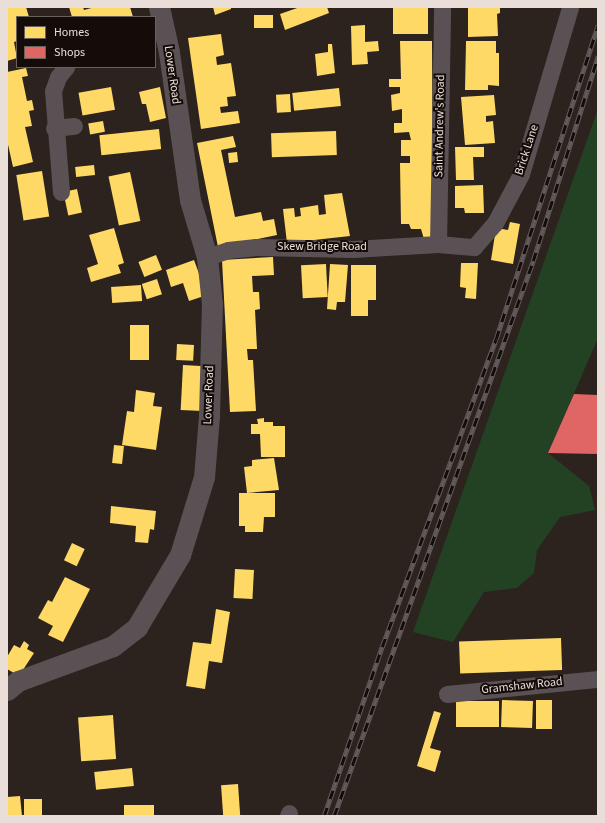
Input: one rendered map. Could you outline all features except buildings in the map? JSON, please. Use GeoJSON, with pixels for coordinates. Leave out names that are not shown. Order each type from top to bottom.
{"type":"FeatureCollection","features":[{"type":"Feature","properties":{"kind":"street","name":"Lower Road"},"geometry":{"type":"LineString","coordinates":[[7,690],[18,681],[113,646],[137,627],[180,555],[204,476],[209,416],[212,304],[207,257],[190,200],[162,52],[158,7]]}},
{"type":"Feature","properties":{"kind":"street","name":"Saint Andrew's Road"},"geometry":{"type":"LineString","coordinates":[[438,244],[442,7]]}},
{"type":"Feature","properties":{"kind":"street","name":"Brick Lane"},"geometry":{"type":"LineString","coordinates":[[438,244],[474,247],[495,223],[521,174],[570,7]]}},
{"type":"Feature","properties":{"kind":"street"},"geometry":{"type":"LineString","coordinates":[[61,192],[54,128],[53,91],[58,77],[65,68]]}},
{"type":"Feature","properties":{"kind":"street"},"geometry":{"type":"LineString","coordinates":[[54,128],[74,126]]}},
{"type":"Feature","properties":{"kind":"street","name":"Skew Bridge Road"},"geometry":{"type":"LineString","coordinates":[[207,257],[228,250],[256,247],[354,249],[438,244]]}},
{"type":"Feature","properties":{"kind":"street","name":"Gramshaw Road"},"geometry":{"type":"LineString","coordinates":[[447,694],[598,679]]}},
{"type":"Feature","properties":{"kind":"green space"},"geometry":{"type":"Polygon","coordinates":[[[598,109],[598,338],[548,453],[589,486],[595,510],[560,517],[537,550],[534,573],[517,588],[484,592],[453,642],[413,632],[598,109]]]}},
{"type":"Feature","properties":{"kind":"railway"},"geometry":{"type":"LineString","coordinates":[[324,816],[382,647],[496,339],[598,25]]}},
{"type":"Feature","properties":{"kind":"railway"},"geometry":{"type":"LineString","coordinates":[[334,816],[533,261],[598,56]]}}]}
